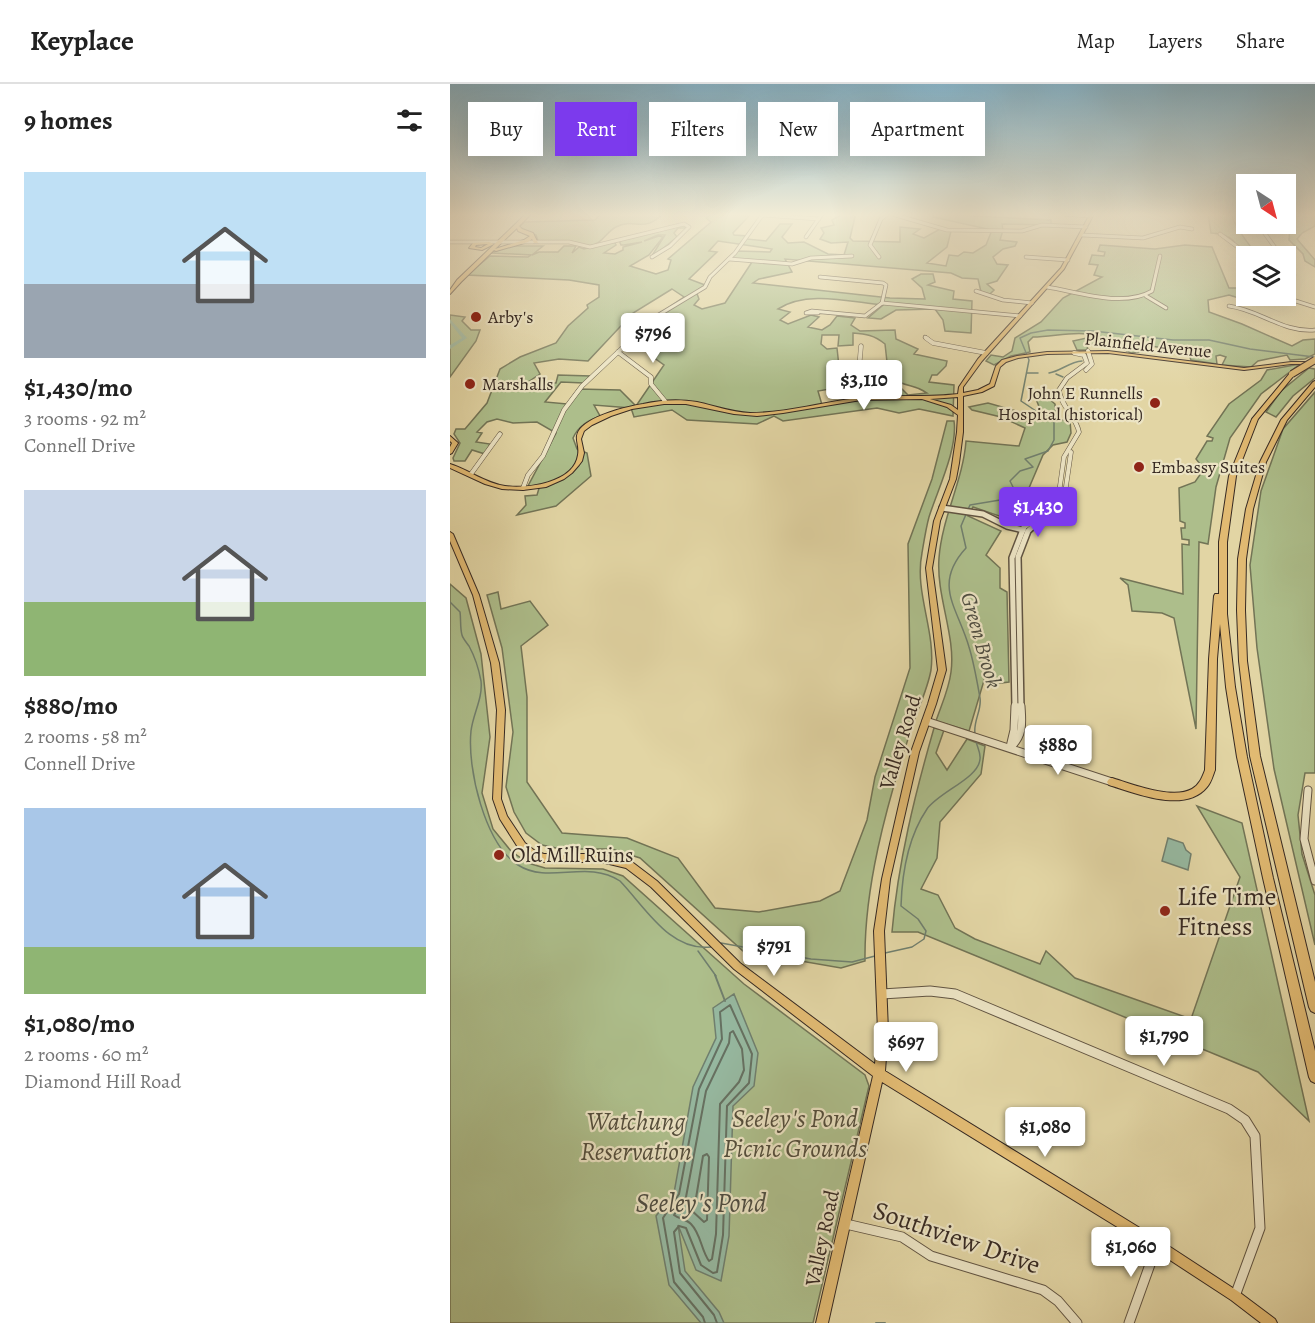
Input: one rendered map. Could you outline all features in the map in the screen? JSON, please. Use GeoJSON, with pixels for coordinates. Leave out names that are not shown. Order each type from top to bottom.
{"type":"FeatureCollection","features":[{"type":"Feature","properties":{"kind":"highway"},"geometry":{"type":"LineString","coordinates":[[450,287],[465,272]]}},
{"type":"Feature","properties":{"kind":"highway"},"geometry":{"type":"LineString","coordinates":[[450,293],[471,272]]}},
{"type":"Feature","properties":{"kind":"highway"},"geometry":{"type":"LineString","coordinates":[[1315,361],[1292,374],[1277,387],[1261,406],[1241,445],[1228,503],[1222,557],[1228,673],[1240,753],[1315,1077]]}},
{"type":"Feature","properties":{"kind":"highway"},"geometry":{"type":"LineString","coordinates":[[1315,383],[1297,401],[1278,428],[1262,466],[1245,538],[1242,603],[1246,687],[1255,756],[1315,1007]]}},
{"type":"Feature","properties":{"kind":"highway"},"geometry":{"type":"LineString","coordinates":[[1112,782],[1172,797],[1195,792],[1206,783],[1210,770],[1214,634],[1218,593],[1222,586]]}},
{"type":"Feature","properties":{"kind":"main road","name":"Valley Road"},"geometry":{"type":"LineString","coordinates":[[822,1323],[879,1074],[883,1031],[879,947],[886,879],[895,831],[915,752],[942,670],[929,568],[933,538],[953,478],[963,384],[986,353],[1059,272]]}},
{"type":"Feature","properties":{"kind":"main road","name":"Plainfield Avenue"},"geometry":{"type":"LineString","coordinates":[[986,389],[994,383],[1000,364],[1027,355],[1088,351],[1240,369],[1315,361]]}},
{"type":"Feature","properties":{"kind":"main road"},"geometry":{"type":"LineString","coordinates":[[963,384],[975,389],[986,389]]}},
{"type":"Feature","properties":{"kind":"main road"},"geometry":{"type":"LineString","coordinates":[[450,461],[454,468],[496,485],[523,488],[552,483],[572,470],[582,456],[579,436],[588,424],[634,407],[665,401],[687,402],[744,416],[864,399],[961,395],[986,389]]}},
{"type":"Feature","properties":{"kind":"main road"},"geometry":{"type":"LineString","coordinates":[[914,396],[949,406],[961,415]]}},
{"type":"Feature","properties":{"kind":"main road"},"geometry":{"type":"LineString","coordinates":[[450,452],[455,444],[451,440]]}},
{"type":"Feature","properties":{"kind":"main road"},"geometry":{"type":"LineString","coordinates":[[450,534],[476,595],[495,663],[501,710],[497,799],[511,832],[522,846],[538,856],[601,858],[629,865],[654,884],[748,975],[879,1074],[1157,1245],[1235,1296],[1271,1323]]}},
{"type":"Feature","properties":{"kind":"street"},"geometry":{"type":"LineString","coordinates":[[523,488],[528,475],[543,456],[570,401],[652,319],[705,287],[716,272]]}},
{"type":"Feature","properties":{"kind":"street"},"geometry":{"type":"LineString","coordinates":[[1047,287],[1125,298],[1146,296],[1152,291],[1156,272]]}},
{"type":"Feature","properties":{"kind":"street"},"geometry":{"type":"LineString","coordinates":[[818,313],[864,317],[869,315],[882,303],[886,285],[820,277]]}},
{"type":"Feature","properties":{"kind":"street"},"geometry":{"type":"LineString","coordinates":[[976,291],[1003,300],[1032,303]]}},
{"type":"Feature","properties":{"kind":"street"},"geometry":{"type":"LineString","coordinates":[[1146,296],[1166,308]]}},
{"type":"Feature","properties":{"kind":"street"},"geometry":{"type":"LineString","coordinates":[[1296,301],[1315,307]]}},
{"type":"Feature","properties":{"kind":"street"},"geometry":{"type":"LineString","coordinates":[[882,303],[1020,316]]}},
{"type":"Feature","properties":{"kind":"street"},"geometry":{"type":"LineString","coordinates":[[1229,306],[1248,310],[1285,328],[1302,331],[1315,330]]}},
{"type":"Feature","properties":{"kind":"street"},"geometry":{"type":"LineString","coordinates":[[925,337],[933,343],[986,353]]}},
{"type":"Feature","properties":{"kind":"street"},"geometry":{"type":"LineString","coordinates":[[861,346],[858,380],[864,399]]}},
{"type":"Feature","properties":{"kind":"street"},"geometry":{"type":"LineString","coordinates":[[1011,747],[1015,714],[1012,558],[1023,530],[1036,518],[1057,506],[1066,461],[1084,430],[1079,418],[1066,403],[1064,390],[1067,382],[1092,364],[1088,351]]}},
{"type":"Feature","properties":{"kind":"street"},"geometry":{"type":"LineString","coordinates":[[618,352],[651,377],[651,384],[665,401]]}},
{"type":"Feature","properties":{"kind":"street"},"geometry":{"type":"LineString","coordinates":[[1011,747],[1019,739],[1022,730],[1018,557],[1031,528],[1059,509],[1063,503],[1067,450],[1078,435],[1079,428],[1076,420],[1061,402],[1059,390],[1067,378],[1084,367],[1088,361],[1084,355],[1068,352]]}},
{"type":"Feature","properties":{"kind":"street"},"geometry":{"type":"LineString","coordinates":[[471,474],[500,434]]}},
{"type":"Feature","properties":{"kind":"street"},"geometry":{"type":"LineString","coordinates":[[942,508],[987,515],[1007,526],[1023,530]]}},
{"type":"Feature","properties":{"kind":"street"},"geometry":{"type":"LineString","coordinates":[[926,721],[1112,782]]}},
{"type":"Feature","properties":{"kind":"street"},"geometry":{"type":"LineString","coordinates":[[1308,790],[1304,839],[1315,881]]}},
{"type":"Feature","properties":{"kind":"street"},"geometry":{"type":"LineString","coordinates":[[882,994],[930,991],[955,994],[1229,1109],[1243,1117],[1255,1136],[1260,1228],[1235,1296]]}},
{"type":"Feature","properties":{"kind":"street","name":"Southview Drive"},"geometry":{"type":"LineString","coordinates":[[846,1224],[902,1237],[932,1256],[1043,1290],[1058,1301],[1077,1323]]}},
{"type":"Feature","properties":{"kind":"street"},"geometry":{"type":"LineString","coordinates":[[1130,1323],[1157,1245]]}},
{"type":"Feature","properties":{"kind":"green space"},"geometry":{"type":"Polygon","coordinates":[[[471,272],[649,272],[656,274],[663,272],[696,272],[689,279],[705,285],[696,291],[699,299],[694,305],[702,309],[725,303],[746,272],[792,272],[759,279],[753,283],[890,298],[925,299],[922,288],[912,279],[921,274],[933,274],[935,282],[928,285],[954,291],[953,299],[972,301],[971,333],[945,331],[943,320],[935,309],[896,310],[881,319],[868,318],[883,305],[815,299],[789,303],[778,309],[790,312],[780,320],[788,324],[811,315],[819,317],[808,327],[822,330],[830,325],[837,316],[855,318],[851,325],[860,331],[895,330],[896,339],[918,349],[914,354],[947,361],[946,366],[937,375],[932,375],[929,382],[954,385],[953,416],[919,409],[899,413],[877,408],[783,421],[774,416],[757,424],[687,420],[672,410],[634,417],[631,408],[594,405],[600,416],[584,424],[573,438],[577,449],[587,453],[591,476],[556,506],[517,515],[526,505],[525,496],[537,495],[540,485],[528,486],[556,433],[537,422],[513,423],[497,419],[487,422],[477,432],[482,433],[476,442],[490,444],[485,454],[472,450],[465,461],[454,461],[453,458],[460,443],[454,434],[456,429],[465,429],[487,403],[500,369],[520,357],[556,343],[568,326],[588,308],[587,305],[599,297],[599,285],[569,280],[467,275],[471,272]],[[672,289],[633,313],[588,361],[559,359],[534,363],[540,374],[528,382],[556,383],[558,375],[590,376],[584,383],[561,382],[545,402],[567,404],[578,389],[620,390],[636,406],[664,365],[653,357],[679,327],[647,322],[684,297],[672,289]],[[853,333],[853,345],[838,346],[839,335],[822,335],[821,344],[827,349],[837,348],[840,376],[829,379],[830,389],[818,391],[822,405],[876,398],[873,386],[897,384],[908,395],[927,393],[899,382],[895,369],[887,362],[885,344],[870,336],[853,333]]]}},
{"type":"Feature","properties":{"kind":"green space"},"geometry":{"type":"Polygon","coordinates":[[[937,272],[1003,272],[997,281],[987,284],[994,290],[989,295],[981,292],[978,279],[962,278],[951,273],[937,272]]]}},
{"type":"Feature","properties":{"kind":"green space"},"geometry":{"type":"Polygon","coordinates":[[[1095,272],[1222,272],[1229,288],[1236,288],[1236,297],[1229,295],[1208,300],[1209,312],[1292,346],[1303,340],[1315,339],[1315,354],[1305,359],[1290,360],[1287,355],[1258,361],[1251,367],[1222,365],[1226,357],[1220,355],[1216,356],[1217,364],[1191,360],[1188,352],[1151,346],[1146,351],[1131,353],[1117,346],[1088,344],[1087,350],[1077,350],[1073,341],[1087,338],[1087,334],[1074,334],[1033,337],[1028,342],[1030,352],[1011,356],[994,365],[986,361],[991,355],[1003,357],[1012,351],[1015,338],[1041,322],[1063,298],[1102,277],[1094,275],[1095,272]]]}},
{"type":"Feature","properties":{"kind":"green space"},"geometry":{"type":"Polygon","coordinates":[[[450,315],[465,317],[462,321],[471,330],[480,330],[476,341],[450,377],[450,315]]]}},
{"type":"Feature","properties":{"kind":"green space"},"geometry":{"type":"Polygon","coordinates":[[[1300,364],[1261,394],[1230,438],[1216,487],[1208,544],[1199,542],[1196,729],[1174,618],[1162,613],[1132,611],[1128,585],[1120,578],[1183,594],[1182,544],[1189,545],[1189,540],[1182,539],[1181,528],[1185,528],[1185,523],[1180,521],[1179,488],[1195,482],[1204,469],[1196,459],[1207,441],[1212,441],[1213,438],[1207,436],[1229,404],[1261,380],[1267,370],[1300,364]]]}},
{"type":"Feature","properties":{"kind":"green space"},"geometry":{"type":"Polygon","coordinates":[[[1309,368],[1315,369],[1315,378],[1293,396],[1276,417],[1266,412],[1281,391],[1309,368]]]}},
{"type":"Feature","properties":{"kind":"green space"},"geometry":{"type":"Polygon","coordinates":[[[1315,392],[1315,773],[1305,773],[1298,815],[1302,854],[1315,895],[1315,945],[1274,769],[1257,648],[1250,565],[1261,491],[1283,429],[1315,392]]]}},
{"type":"Feature","properties":{"kind":"green space"},"geometry":{"type":"Polygon","coordinates":[[[1038,396],[1048,398],[1055,404],[1056,419],[1070,421],[1071,433],[1067,442],[1053,445],[1043,455],[1026,495],[1005,518],[973,507],[968,516],[1001,531],[986,555],[1000,568],[1000,588],[1007,592],[1009,682],[993,684],[985,677],[969,731],[936,721],[949,685],[952,658],[940,587],[941,543],[961,470],[966,441],[1019,446],[1025,428],[1001,417],[972,410],[969,407],[988,403],[1023,413],[1031,411],[1037,413],[1040,409],[1036,399],[1038,396]]]}},
{"type":"Feature","properties":{"kind":"green space"},"geometry":{"type":"Polygon","coordinates":[[[947,421],[954,421],[953,444],[929,517],[920,568],[931,641],[931,670],[884,820],[868,905],[865,961],[841,968],[743,951],[640,858],[612,849],[561,849],[542,845],[526,833],[514,812],[506,787],[513,732],[502,648],[487,595],[498,592],[501,609],[530,601],[548,625],[521,646],[527,697],[527,782],[562,833],[627,838],[678,858],[715,908],[759,912],[820,901],[840,891],[867,820],[875,777],[910,668],[908,544],[932,479],[947,421]]]}},
{"type":"Feature","properties":{"kind":"green space","name":"Watchung Reservation"},"geometry":{"type":"Polygon","coordinates":[[[450,584],[466,598],[481,654],[490,737],[482,793],[493,829],[511,851],[528,863],[545,868],[603,869],[623,876],[744,984],[865,1075],[869,1086],[813,1323],[450,1323],[450,584]]]}},
{"type":"Feature","properties":{"kind":"green space"},"geometry":{"type":"Polygon","coordinates":[[[934,728],[944,730],[936,753],[947,770],[967,739],[985,746],[981,774],[940,822],[937,858],[921,889],[938,895],[955,928],[975,939],[1040,964],[1046,951],[1075,978],[1191,1019],[1240,877],[1197,806],[1242,823],[1309,1121],[1258,1072],[918,932],[892,932],[898,880],[908,828],[934,728]]]}},
{"type":"Feature","properties":{"kind":"water"},"geometry":{"type":"Polygon","coordinates":[[[1168,838],[1183,843],[1191,854],[1188,870],[1162,861],[1168,838]]]}},
{"type":"Feature","properties":{"kind":"water","name":"Seeley's Pond"},"geometry":{"type":"Polygon","coordinates":[[[734,994],[758,1053],[754,1086],[733,1106],[729,1236],[721,1281],[696,1270],[678,1225],[685,1271],[719,1312],[724,1323],[701,1323],[669,1285],[656,1216],[674,1193],[693,1087],[716,1038],[713,1008],[734,994]]]}},
{"type":"Feature","properties":{"kind":"waterway","name":"Green Brook"},"geometry":{"type":"LineString","coordinates":[[450,320],[465,338],[450,347]]}},
{"type":"Feature","properties":{"kind":"waterway","name":"Green Brook"},"geometry":{"type":"LineString","coordinates":[[975,734],[980,698],[971,653],[954,608],[949,585],[956,561],[966,548],[961,526],[970,505],[1000,500],[1013,487],[1010,481],[1020,471],[1033,467],[1025,459],[1048,451],[1054,440],[1054,418],[1039,413],[1021,401],[1029,360],[1020,338],[1048,330],[1093,331],[1173,340],[1209,340],[1250,349],[1314,357]]}},
{"type":"Feature","properties":{"kind":"waterway"},"geometry":{"type":"LineString","coordinates":[[1049,373],[1082,361]]}},
{"type":"Feature","properties":{"kind":"waterway"},"geometry":{"type":"LineString","coordinates":[[1027,373],[1038,373]]}},
{"type":"Feature","properties":{"kind":"waterway"},"geometry":{"type":"LineString","coordinates":[[1056,374],[1063,377]]}},
{"type":"Feature","properties":{"kind":"waterway","name":"Green Brook"},"geometry":{"type":"LineString","coordinates":[[450,602],[460,612],[462,635],[473,655],[481,681],[481,694],[471,731],[475,785],[488,823],[496,841],[506,855],[530,871],[542,873],[594,872],[607,875],[620,881],[649,915],[671,935],[696,947],[711,947]]}},
{"type":"Feature","properties":{"kind":"waterway","name":"Green Brook"},"geometry":{"type":"LineString","coordinates":[[885,953],[912,947],[924,939],[926,931],[918,919],[901,906],[907,856],[915,831],[927,809],[966,779],[978,766],[980,757],[976,741]]}},
{"type":"Feature","properties":{"kind":"waterway","name":"Green Brook"},"geometry":{"type":"LineString","coordinates":[[721,943],[811,959],[852,962],[875,956]]}},
{"type":"Feature","properties":{"kind":"waterway"},"geometry":{"type":"LineString","coordinates":[[698,951],[716,976]]}},
{"type":"Feature","properties":{"kind":"waterway"},"geometry":{"type":"LineString","coordinates":[[715,975],[725,1001]]}},
{"type":"Feature","properties":{"kind":"waterway"},"geometry":{"type":"LineString","coordinates":[[876,1323],[885,1323]]}},
{"type":"Feature","properties":{"kind":"place","name":"Arby's"},"geometry":{"type":"Point","coordinates":[476,317]}},
{"type":"Feature","properties":{"kind":"place","name":"Marshalls"},"geometry":{"type":"Point","coordinates":[470,384]}},
{"type":"Feature","properties":{"kind":"place","name":"John E Runnells Hospital (historical)"},"geometry":{"type":"Point","coordinates":[1155,403]}},
{"type":"Feature","properties":{"kind":"place","name":"Embassy Suites"},"geometry":{"type":"Point","coordinates":[1139,467]}},
{"type":"Feature","properties":{"kind":"place","name":"Old Mill Ruins"},"geometry":{"type":"Point","coordinates":[499,855]}},
{"type":"Feature","properties":{"kind":"place","name":"Life Time Fitness"},"geometry":{"type":"Point","coordinates":[1165,911]}},
{"type":"Feature","properties":{"kind":"park label","name":"Seeley's Pond Picnic Grounds"},"geometry":{"type":"Point","coordinates":[795,1133]}}]}
